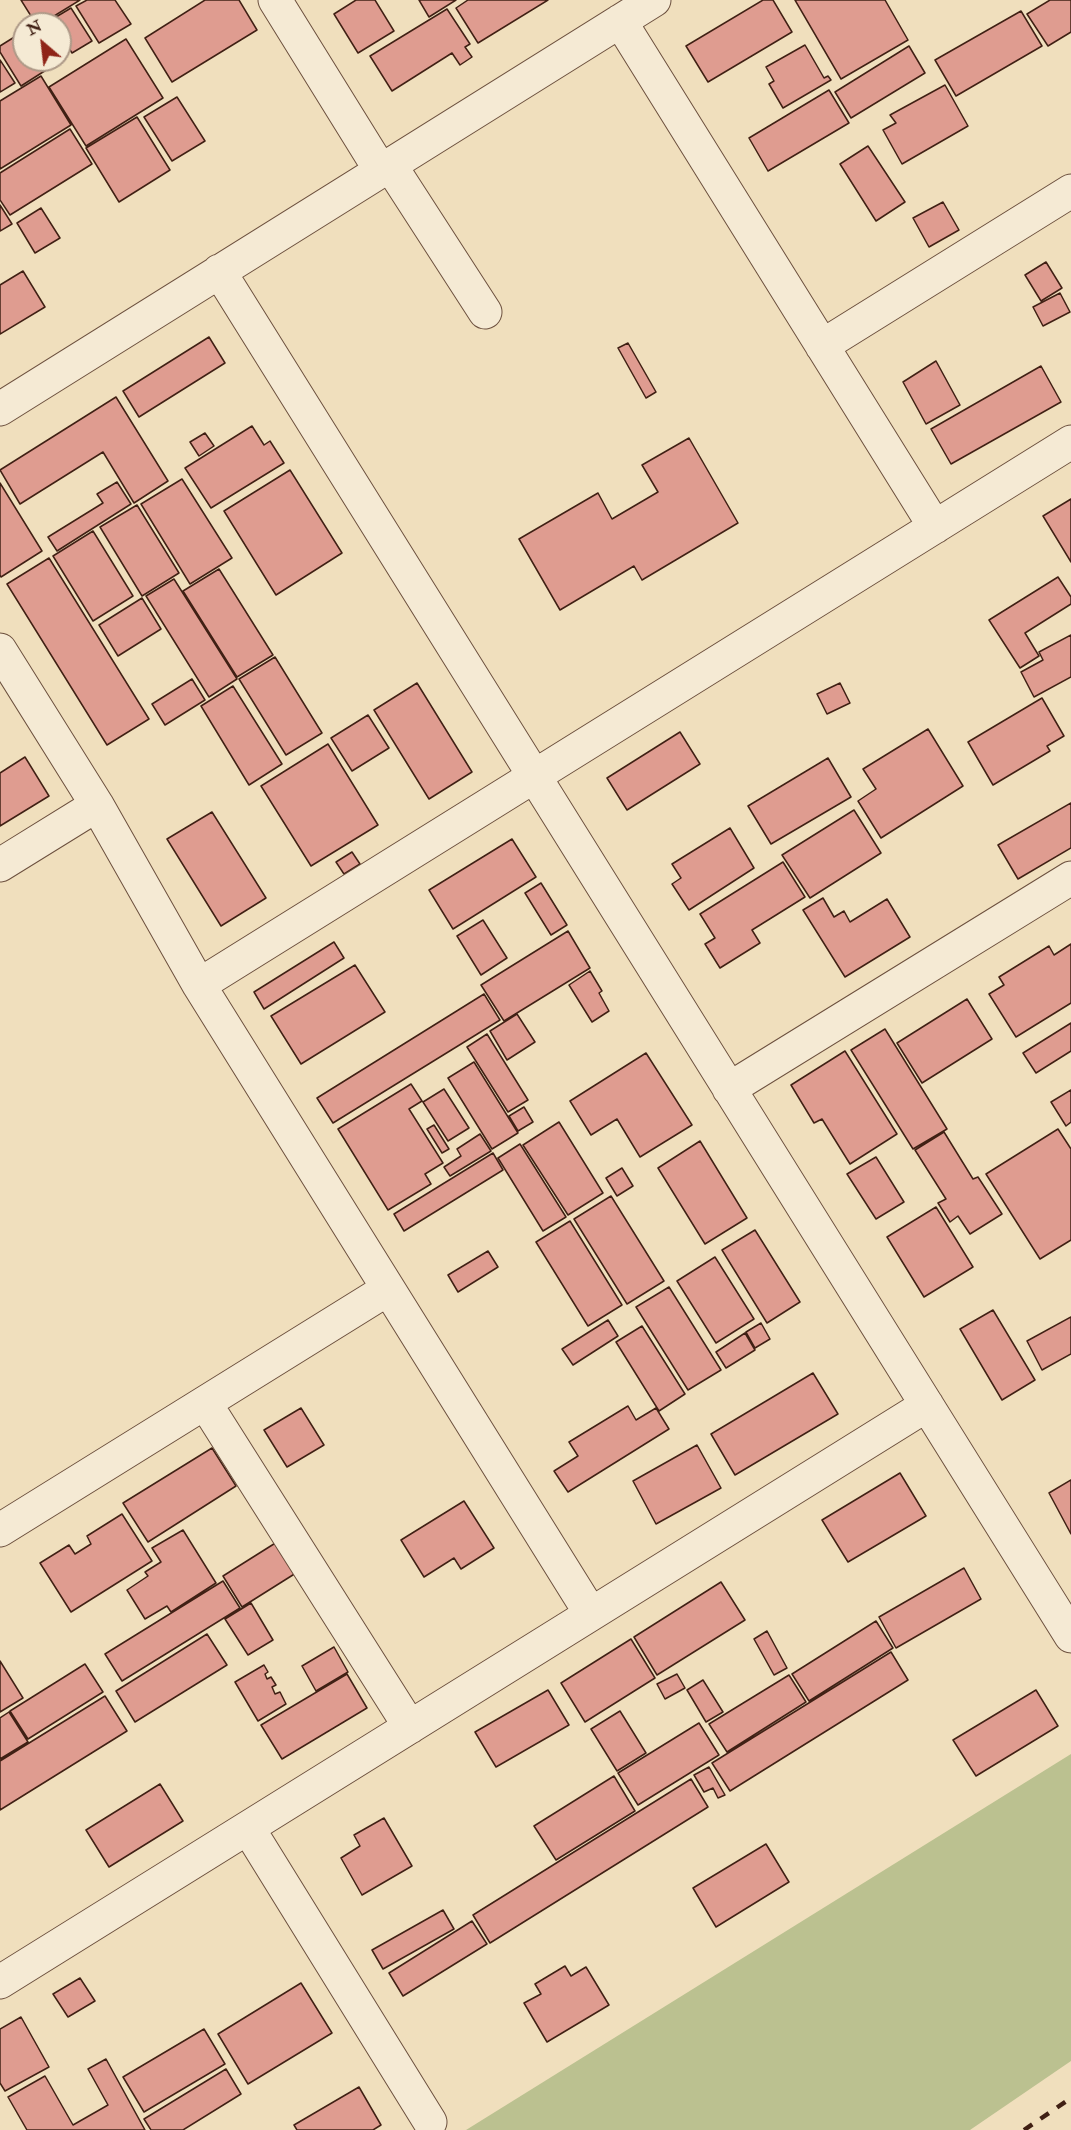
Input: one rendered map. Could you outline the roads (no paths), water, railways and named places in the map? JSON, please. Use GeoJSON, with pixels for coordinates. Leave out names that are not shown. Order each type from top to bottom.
{"type":"FeatureCollection","features":[{"type":"Feature","properties":{"kind":"street"},"geometry":{"type":"LineString","coordinates":[[275,0],[485,312]]}},
{"type":"Feature","properties":{"kind":"street"},"geometry":{"type":"LineString","coordinates":[[0,409],[654,0]]}},
{"type":"Feature","properties":{"kind":"street"},"geometry":{"type":"LineString","coordinates":[[620,21],[935,527]]}},
{"type":"Feature","properties":{"kind":"street"},"geometry":{"type":"LineString","coordinates":[[822,346],[1071,191]]}},
{"type":"Feature","properties":{"kind":"street"},"geometry":{"type":"LineString","coordinates":[[219,272],[1071,1636]]}},
{"type":"Feature","properties":{"kind":"street"},"geometry":{"type":"LineString","coordinates":[[199,985],[1071,442]]}},
{"type":"Feature","properties":{"kind":"street"},"geometry":{"type":"LineString","coordinates":[[0,650],[97,806],[199,985],[591,1614]]}},
{"type":"Feature","properties":{"kind":"street"},"geometry":{"type":"LineString","coordinates":[[0,865],[97,806]]}},
{"type":"Feature","properties":{"kind":"street"},"geometry":{"type":"LineString","coordinates":[[729,1089],[1071,878]]}},
{"type":"Feature","properties":{"kind":"street"},"geometry":{"type":"LineString","coordinates":[[0,1530],[388,1289]]}},
{"type":"Feature","properties":{"kind":"street"},"geometry":{"type":"LineString","coordinates":[[204,1403],[410,1727]]}},
{"type":"Feature","properties":{"kind":"street"},"geometry":{"type":"LineString","coordinates":[[0,1982],[927,1405]]}},
{"type":"Feature","properties":{"kind":"street"},"geometry":{"type":"LineString","coordinates":[[248,1828],[430,2122]]}},
{"type":"Feature","properties":{"kind":"railway"},"geometry":{"type":"LineString","coordinates":[[1024,2130],[1071,2098]]}}]}
